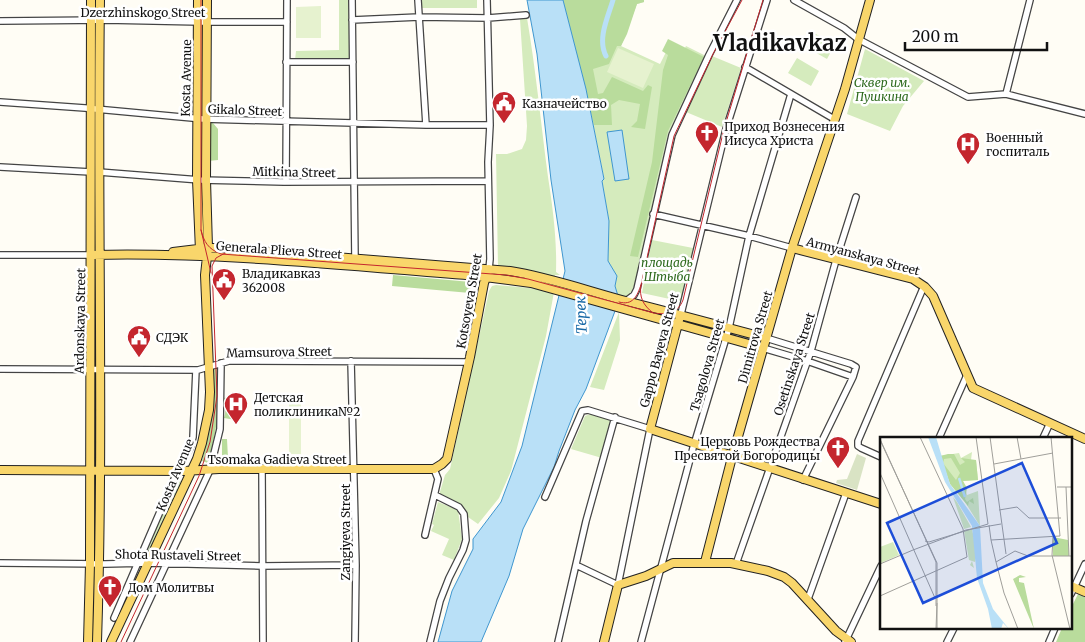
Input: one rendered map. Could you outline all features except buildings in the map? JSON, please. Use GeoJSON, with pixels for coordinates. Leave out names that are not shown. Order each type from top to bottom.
{"type":"FeatureCollection","features":[{"type":"Feature","properties":{"kind":"main road","name":"Ardonskaya Street"},"geometry":{"type":"LineString","coordinates":[[91,0],[95,20],[94,109],[100,470],[100,564],[97,642]]}},
{"type":"Feature","properties":{"kind":"main road","name":"Ardonskaya Street"},"geometry":{"type":"LineString","coordinates":[[95,20],[100,0]]}},
{"type":"Feature","properties":{"kind":"main road","name":"Kosta Avenue"},"geometry":{"type":"LineString","coordinates":[[111,642],[192,471],[202,443],[208,410],[210,367],[197,180],[198,0]]}},
{"type":"Feature","properties":{"kind":"main road","name":"Kosta Avenue"},"geometry":{"type":"LineString","coordinates":[[202,254],[208,247],[206,180],[207,0]]}},
{"type":"Feature","properties":{"kind":"main road","name":"Dimitrova Street"},"geometry":{"type":"LineString","coordinates":[[705,562],[732,457],[792,248],[845,89],[870,0]]}},
{"type":"Feature","properties":{"kind":"main road"},"geometry":{"type":"LineString","coordinates":[[208,235],[214,244],[221,248]]}},
{"type":"Feature","properties":{"kind":"main road","name":"Generala Plieva Street"},"geometry":{"type":"LineString","coordinates":[[208,247],[531,284],[763,348]]}},
{"type":"Feature","properties":{"kind":"main road","name":"Armyanskaya Street"},"geometry":{"type":"LineString","coordinates":[[792,248],[913,279],[924,286],[933,296],[973,388],[1085,439]]}},
{"type":"Feature","properties":{"kind":"main road"},"geometry":{"type":"LineString","coordinates":[[157,255],[187,250],[202,254]]}},
{"type":"Feature","properties":{"kind":"main road","name":"Generala Plieva Street"},"geometry":{"type":"LineString","coordinates":[[96,255],[202,254],[489,269],[522,273],[766,338]]}},
{"type":"Feature","properties":{"kind":"main road","name":"Ardonskaya Street"},"geometry":{"type":"LineString","coordinates":[[88,642],[90,370],[96,255]]}},
{"type":"Feature","properties":{"kind":"main road","name":"Kotsoyeva Street"},"geometry":{"type":"LineString","coordinates":[[434,469],[446,459],[489,269]]}},
{"type":"Feature","properties":{"kind":"main road","name":"Gappo Bayeva Street"},"geometry":{"type":"LineString","coordinates":[[650,429],[681,314]]}},
{"type":"Feature","properties":{"kind":"main road"},"geometry":{"type":"LineString","coordinates":[[650,429],[802,480],[880,504]]}},
{"type":"Feature","properties":{"kind":"main road","name":"Tsomaka Gadieva Street"},"geometry":{"type":"LineString","coordinates":[[0,470],[355,471],[434,469]]}},
{"type":"Feature","properties":{"kind":"main road"},"geometry":{"type":"LineString","coordinates":[[618,585],[646,576],[673,563],[705,562],[736,564],[768,571],[784,577],[799,588],[847,641]]}},
{"type":"Feature","properties":{"kind":"main road","name":"Gappo Bayeva Street"},"geometry":{"type":"LineString","coordinates":[[604,642],[618,585]]}},
{"type":"Feature","properties":{"kind":"main road"},"geometry":{"type":"LineString","coordinates":[[1072,589],[1085,592]]}},
{"type":"Feature","properties":{"kind":"street"},"geometry":{"type":"LineString","coordinates":[[286,182],[288,0]]}},
{"type":"Feature","properties":{"kind":"street"},"geometry":{"type":"LineString","coordinates":[[352,0],[354,263]]}},
{"type":"Feature","properties":{"kind":"street"},"geometry":{"type":"LineString","coordinates":[[418,0],[426,125]]}},
{"type":"Feature","properties":{"kind":"street","name":"Kotsoyeva Street"},"geometry":{"type":"LineString","coordinates":[[487,0],[490,125],[488,142],[489,269]]}},
{"type":"Feature","properties":{"kind":"street"},"geometry":{"type":"LineString","coordinates":[[624,300],[630,299],[636,292],[672,135],[710,52],[737,0]]}},
{"type":"Feature","properties":{"kind":"street","name":"Gappo Bayeva Street"},"geometry":{"type":"LineString","coordinates":[[681,314],[726,129],[767,0]]}},
{"type":"Feature","properties":{"kind":"street"},"geometry":{"type":"LineString","coordinates":[[794,0],[844,28],[858,39],[968,97],[1006,94],[1085,114]]}},
{"type":"Feature","properties":{"kind":"street"},"geometry":{"type":"LineString","coordinates":[[1006,94],[1030,0]]}},
{"type":"Feature","properties":{"kind":"street"},"geometry":{"type":"LineString","coordinates":[[352,20],[419,17],[488,18],[526,15]]}},
{"type":"Feature","properties":{"kind":"street","name":"Dzerzhinskogo Street"},"geometry":{"type":"LineString","coordinates":[[0,21],[287,22]]}},
{"type":"Feature","properties":{"kind":"street"},"geometry":{"type":"LineString","coordinates":[[286,62],[353,62]]}},
{"type":"Feature","properties":{"kind":"street"},"geometry":{"type":"LineString","coordinates":[[745,67],[834,119]]}},
{"type":"Feature","properties":{"kind":"street","name":"Tsagolova Street"},"geometry":{"type":"LineString","coordinates":[[640,642],[729,328],[749,236],[791,94]]}},
{"type":"Feature","properties":{"kind":"street","name":"Gikalo Street"},"geometry":{"type":"LineString","coordinates":[[0,102],[196,119],[490,125]]}},
{"type":"Feature","properties":{"kind":"street","name":"Mitkina Street"},"geometry":{"type":"LineString","coordinates":[[0,167],[197,180],[286,182],[488,181]]}},
{"type":"Feature","properties":{"kind":"street","name":"Osetinskaya Street"},"geometry":{"type":"LineString","coordinates":[[736,564],[807,361],[856,196]]}},
{"type":"Feature","properties":{"kind":"street","name":"Armyanskaya Street"},"geometry":{"type":"LineString","coordinates":[[653,214],[792,248]]}},
{"type":"Feature","properties":{"kind":"street","name":"Generala Plieva Street"},"geometry":{"type":"LineString","coordinates":[[0,255],[96,255]]}},
{"type":"Feature","properties":{"kind":"street"},"geometry":{"type":"LineString","coordinates":[[880,457],[858,446],[858,441],[924,286]]}},
{"type":"Feature","properties":{"kind":"street"},"geometry":{"type":"LineString","coordinates":[[766,338],[855,366],[853,377],[802,480]]}},
{"type":"Feature","properties":{"kind":"street"},"geometry":{"type":"LineString","coordinates":[[763,348],[853,377]]}},
{"type":"Feature","properties":{"kind":"street","name":"Mamsurova Street"},"geometry":{"type":"LineString","coordinates":[[0,369],[196,370],[229,361],[469,362]]}},
{"type":"Feature","properties":{"kind":"street","name":"Zangiyeva Street"},"geometry":{"type":"LineString","coordinates":[[351,361],[355,471],[355,642]]}},
{"type":"Feature","properties":{"kind":"street"},"geometry":{"type":"LineString","coordinates":[[130,642],[210,470],[220,429],[222,363]]}},
{"type":"Feature","properties":{"kind":"street"},"geometry":{"type":"LineString","coordinates":[[114,618],[178,470],[190,448],[193,437],[196,370]]}},
{"type":"Feature","properties":{"kind":"street"},"geometry":{"type":"LineString","coordinates":[[939,437],[967,375]]}},
{"type":"Feature","properties":{"kind":"street"},"geometry":{"type":"LineString","coordinates":[[545,497],[582,411],[588,410],[650,429]]}},
{"type":"Feature","properties":{"kind":"street"},"geometry":{"type":"LineString","coordinates":[[558,642],[586,521],[615,418]]}},
{"type":"Feature","properties":{"kind":"street"},"geometry":{"type":"LineString","coordinates":[[1043,437],[1050,423]]}},
{"type":"Feature","properties":{"kind":"street","name":"Gappo Bayeva Street"},"geometry":{"type":"LineString","coordinates":[[618,585],[650,429]]}},
{"type":"Feature","properties":{"kind":"street"},"geometry":{"type":"LineString","coordinates":[[425,535],[438,479],[434,469]]}},
{"type":"Feature","properties":{"kind":"street"},"geometry":{"type":"LineString","coordinates":[[262,470],[261,566],[263,642]]}},
{"type":"Feature","properties":{"kind":"street"},"geometry":{"type":"LineString","coordinates":[[808,600],[846,493]]}},
{"type":"Feature","properties":{"kind":"street"},"geometry":{"type":"LineString","coordinates":[[430,642],[440,601],[449,578],[464,550],[466,540],[464,514],[459,507],[435,495]]}},
{"type":"Feature","properties":{"kind":"street","name":"Shota Rustaveli Street"},"geometry":{"type":"LineString","coordinates":[[0,563],[148,563],[261,566],[356,565]]}},
{"type":"Feature","properties":{"kind":"street"},"geometry":{"type":"LineString","coordinates":[[576,564],[618,585]]}},
{"type":"Feature","properties":{"kind":"street"},"geometry":{"type":"LineString","coordinates":[[1072,589],[1085,564]]}},
{"type":"Feature","properties":{"kind":"street"},"geometry":{"type":"LineString","coordinates":[[847,641],[880,568]]}},
{"type":"Feature","properties":{"kind":"street"},"geometry":{"type":"LineString","coordinates":[[947,642],[953,630]]}},
{"type":"Feature","properties":{"kind":"street"},"geometry":{"type":"LineString","coordinates":[[1049,642],[1054,630]]}},
{"type":"Feature","properties":{"kind":"green space"},"geometry":{"type":"Polygon","coordinates":[[[339,0],[349,0],[349,58],[295,60],[296,51],[339,50],[339,0]]]}},
{"type":"Feature","properties":{"kind":"green space"},"geometry":{"type":"Polygon","coordinates":[[[421,0],[477,0],[477,8],[421,8],[421,0]]]}},
{"type":"Feature","properties":{"kind":"green space"},"geometry":{"type":"Polygon","coordinates":[[[563,0],[631,0],[644,2],[637,4],[621,46],[660,64],[666,52],[680,58],[686,46],[706,56],[668,134],[635,286],[628,298],[618,296],[615,286],[616,276],[608,261],[609,221],[602,180],[604,178],[586,89],[563,0]]]}},
{"type":"Feature","properties":{"kind":"green space"},"geometry":{"type":"Polygon","coordinates":[[[563,0],[644,0],[644,2],[637,4],[627,34],[621,46],[617,46],[609,64],[593,69],[598,94],[603,93],[612,77],[643,91],[648,85],[652,87],[645,129],[631,127],[637,121],[640,104],[619,100],[611,105],[612,125],[594,125],[563,0]]]}},
{"type":"Feature","properties":{"kind":"green space"},"geometry":{"type":"Polygon","coordinates":[[[321,6],[321,38],[296,38],[296,7],[321,6]]]}},
{"type":"Feature","properties":{"kind":"green space"},"geometry":{"type":"Polygon","coordinates":[[[527,18],[553,213],[556,272],[560,275],[555,275],[555,279],[498,267],[496,154],[507,154],[522,149],[526,140],[527,126],[520,19],[527,18]]]}},
{"type":"Feature","properties":{"kind":"green space"},"geometry":{"type":"Polygon","coordinates":[[[812,32],[835,44],[827,59],[804,46],[812,32]]]}},
{"type":"Feature","properties":{"kind":"green space"},"geometry":{"type":"Polygon","coordinates":[[[668,39],[704,57],[668,131],[638,257],[630,256],[652,162],[663,70],[668,55],[662,51],[668,39]]]}},
{"type":"Feature","properties":{"kind":"green space"},"geometry":{"type":"Polygon","coordinates":[[[618,48],[654,64],[643,88],[607,72],[618,48]]]}},
{"type":"Feature","properties":{"kind":"green space","name":"Сквер им. Пушкина"},"geometry":{"type":"Polygon","coordinates":[[[865,49],[924,81],[903,106],[890,131],[847,114],[865,49]]]}},
{"type":"Feature","properties":{"kind":"green space"},"geometry":{"type":"Polygon","coordinates":[[[712,56],[741,68],[722,127],[686,112],[712,56]]]}},
{"type":"Feature","properties":{"kind":"green space"},"geometry":{"type":"Polygon","coordinates":[[[797,58],[819,71],[811,86],[788,73],[797,58]]]}},
{"type":"Feature","properties":{"kind":"green space"},"geometry":{"type":"Polygon","coordinates":[[[208,123],[213,123],[218,129],[218,160],[208,161],[208,123]]]}},
{"type":"Feature","properties":{"kind":"green space","name":"площадь Штыба"},"geometry":{"type":"Polygon","coordinates":[[[652,240],[693,248],[682,299],[679,301],[642,293],[652,240]]]}},
{"type":"Feature","properties":{"kind":"green space"},"geometry":{"type":"Polygon","coordinates":[[[393,275],[471,282],[470,293],[392,286],[393,275]]]}},
{"type":"Feature","properties":{"kind":"green space"},"geometry":{"type":"Polygon","coordinates":[[[492,286],[554,292],[546,336],[511,471],[499,498],[478,524],[468,517],[458,504],[439,495],[445,475],[450,469],[489,291],[492,286]]]}},
{"type":"Feature","properties":{"kind":"green space"},"geometry":{"type":"Polygon","coordinates":[[[619,312],[620,340],[604,390],[590,387],[619,312]]]}},
{"type":"Feature","properties":{"kind":"green space"},"geometry":{"type":"Polygon","coordinates":[[[220,366],[218,415],[208,463],[202,461],[211,414],[214,367],[220,366]]]}},
{"type":"Feature","properties":{"kind":"green space"},"geometry":{"type":"Polygon","coordinates":[[[224,398],[235,398],[238,403],[236,420],[224,418],[224,398]]]}},
{"type":"Feature","properties":{"kind":"green space"},"geometry":{"type":"Polygon","coordinates":[[[289,404],[301,404],[301,454],[289,454],[289,404]]]}},
{"type":"Feature","properties":{"kind":"green space"},"geometry":{"type":"Polygon","coordinates":[[[593,413],[613,419],[602,458],[571,449],[585,416],[593,413]]]}},
{"type":"Feature","properties":{"kind":"green space"},"geometry":{"type":"Polygon","coordinates":[[[222,439],[227,439],[228,458],[303,457],[303,466],[222,467],[222,439]]]}},
{"type":"Feature","properties":{"kind":"green space"},"geometry":{"type":"Polygon","coordinates":[[[857,454],[866,458],[857,490],[836,483],[837,480],[847,479],[857,454]]]}},
{"type":"Feature","properties":{"kind":"green space"},"geometry":{"type":"Polygon","coordinates":[[[176,479],[181,481],[146,559],[141,557],[176,479]]]}},
{"type":"Feature","properties":{"kind":"green space"},"geometry":{"type":"Polygon","coordinates":[[[438,502],[458,510],[462,539],[454,560],[442,555],[449,539],[431,531],[434,525],[432,524],[438,502]]]}},
{"type":"Feature","properties":{"kind":"green space"},"geometry":{"type":"Polygon","coordinates":[[[1078,594],[1085,597],[1085,642],[1056,642],[1061,630],[1072,630],[1072,606],[1078,594]]]}},
{"type":"Feature","properties":{"kind":"water","name":"Терек"},"geometry":{"type":"Polygon","coordinates":[[[527,0],[563,0],[586,89],[604,179],[602,181],[609,221],[608,261],[617,276],[615,286],[618,296],[615,311],[586,389],[575,410],[554,467],[523,529],[509,576],[481,642],[438,642],[452,591],[473,549],[473,539],[501,502],[522,446],[565,271],[551,180],[537,54],[527,0]]]}},
{"type":"Feature","properties":{"kind":"water"},"geometry":{"type":"Polygon","coordinates":[[[622,130],[629,179],[615,181],[607,132],[622,130]]]}},
{"type":"Feature","properties":{"kind":"waterway"},"geometry":{"type":"LineString","coordinates":[[606,56],[603,35],[613,0]]}},
{"type":"Feature","properties":{"kind":"tram line"},"geometry":{"type":"LineString","coordinates":[[201,0],[201,230],[211,273]]}},
{"type":"Feature","properties":{"kind":"tram line"},"geometry":{"type":"LineString","coordinates":[[653,313],[642,300],[641,285],[674,136],[713,54],[742,0]]}},
{"type":"Feature","properties":{"kind":"tram line"},"geometry":{"type":"LineString","coordinates":[[201,230],[207,245],[221,254],[506,275],[528,279],[654,313],[663,314],[671,312],[678,308],[683,300],[724,129],[763,0]]}},
{"type":"Feature","properties":{"kind":"tram line"},"geometry":{"type":"LineString","coordinates":[[121,642],[199,476],[210,442],[217,396],[212,266],[216,258],[227,252]]}},
{"type":"Feature","properties":{"kind":"tram line"},"geometry":{"type":"LineString","coordinates":[[619,302],[628,303],[634,299],[641,285]]}},
{"type":"Feature","properties":{"kind":"place","name":"Казначейство"},"geometry":{"type":"Point","coordinates":[504,124]}},
{"type":"Feature","properties":{"kind":"place","name":"Приход Вознесения Иисуса Христа"},"geometry":{"type":"Point","coordinates":[707,154]}},
{"type":"Feature","properties":{"kind":"place","name":"Военный госпиталь"},"geometry":{"type":"Point","coordinates":[968,165]}},
{"type":"Feature","properties":{"kind":"place","name":"Владикавказ 362008"},"geometry":{"type":"Point","coordinates":[224,301]}},
{"type":"Feature","properties":{"kind":"place","name":"СДЭК"},"geometry":{"type":"Point","coordinates":[139,358]}},
{"type":"Feature","properties":{"kind":"place","name":"Детская поликлиника№2"},"geometry":{"type":"Point","coordinates":[236,425]}},
{"type":"Feature","properties":{"kind":"place","name":"Церковь Рождества Пресвятой Богородицы"},"geometry":{"type":"Point","coordinates":[838,469]}},
{"type":"Feature","properties":{"kind":"place","name":"Дом Молитвы"},"geometry":{"type":"Point","coordinates":[110,608]}},
{"type":"Feature","properties":{"kind":"district","name":"Vladikavkaz"},"geometry":{"type":"Point","coordinates":[780,43]}}]}
